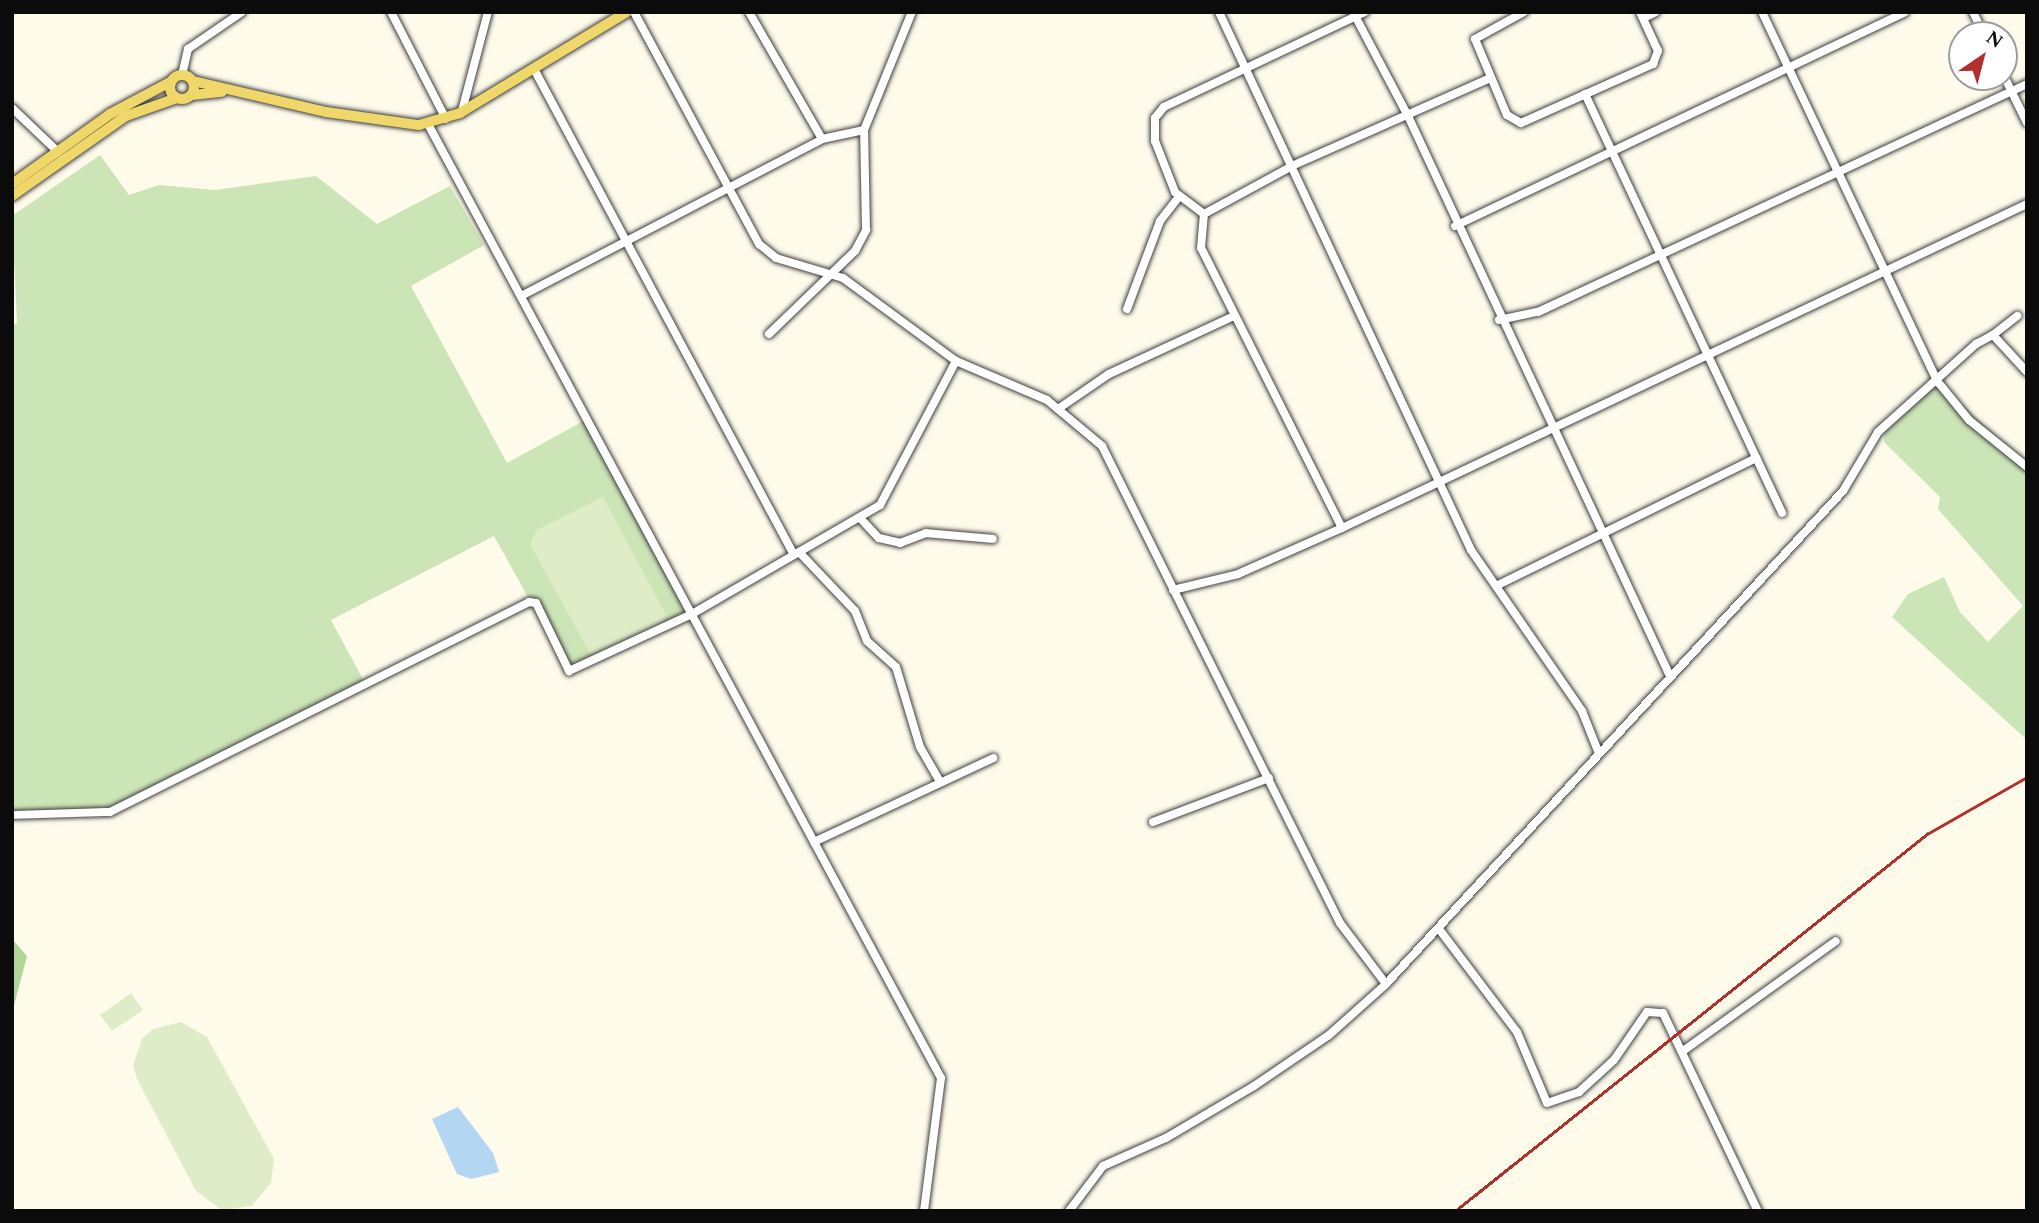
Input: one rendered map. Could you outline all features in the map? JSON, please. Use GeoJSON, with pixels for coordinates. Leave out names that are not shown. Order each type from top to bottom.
{"type":"FeatureCollection","features":[{"type":"Feature","properties":{"kind":"main road"},"geometry":{"type":"LineString","coordinates":[[12,184],[177,78],[225,92],[388,124],[428,124],[462,111],[627,12]]}},
{"type":"Feature","properties":{"kind":"main road"},"geometry":{"type":"LineString","coordinates":[[177,78],[177,98]]}},
{"type":"Feature","properties":{"kind":"main road"},"geometry":{"type":"LineString","coordinates":[[191,95],[193,81]]}},
{"type":"Feature","properties":{"kind":"main road"},"geometry":{"type":"LineString","coordinates":[[12,196],[127,116],[177,98],[225,92]]}},
{"type":"Feature","properties":{"kind":"street"},"geometry":{"type":"LineString","coordinates":[[391,12],[446,119]]}},
{"type":"Feature","properties":{"kind":"street"},"geometry":{"type":"LineString","coordinates":[[462,111],[488,12]]}},
{"type":"Feature","properties":{"kind":"street"},"geometry":{"type":"LineString","coordinates":[[634,12],[726,189],[759,244],[776,258],[843,278],[956,361],[1058,409],[1102,446],[1340,923],[1386,984]]}},
{"type":"Feature","properties":{"kind":"street"},"geometry":{"type":"LineString","coordinates":[[749,12],[822,139]]}},
{"type":"Feature","properties":{"kind":"street"},"geometry":{"type":"LineString","coordinates":[[1219,12],[1294,165],[1471,550],[1498,585],[1512,618],[1582,711],[1598,751]]}},
{"type":"Feature","properties":{"kind":"street"},"geometry":{"type":"LineString","coordinates":[[1204,214],[1179,197],[1155,141],[1155,118],[1164,107],[1365,12]]}},
{"type":"Feature","properties":{"kind":"street"},"geometry":{"type":"LineString","coordinates":[[1524,12],[1475,39],[1488,79],[1507,115],[1521,123],[1658,58],[1642,15],[1656,12]]}},
{"type":"Feature","properties":{"kind":"street"},"geometry":{"type":"LineString","coordinates":[[1762,12],[1938,382],[1969,420],[2027,467]]}},
{"type":"Feature","properties":{"kind":"street"},"geometry":{"type":"LineString","coordinates":[[1455,226],[1905,12]]}},
{"type":"Feature","properties":{"kind":"street"},"geometry":{"type":"LineString","coordinates":[[769,334],[831,276],[866,230],[864,130],[911,13]]}},
{"type":"Feature","properties":{"kind":"street"},"geometry":{"type":"LineString","coordinates":[[177,78],[188,49],[235,14]]}},
{"type":"Feature","properties":{"kind":"street"},"geometry":{"type":"LineString","coordinates":[[1354,15],[1408,116],[1455,226],[1669,674]]}},
{"type":"Feature","properties":{"kind":"street"},"geometry":{"type":"LineString","coordinates":[[534,69],[797,554],[855,611],[867,641],[896,667],[920,747],[940,781]]}},
{"type":"Feature","properties":{"kind":"street"},"geometry":{"type":"LineString","coordinates":[[1204,214],[1294,165],[1488,79]]}},
{"type":"Feature","properties":{"kind":"street"},"geometry":{"type":"LineString","coordinates":[[1499,320],[1538,312],[1839,176],[2011,91],[2027,123]]}},
{"type":"Feature","properties":{"kind":"street"},"geometry":{"type":"LineString","coordinates":[[1585,94],[1712,355],[1782,513]]}},
{"type":"Feature","properties":{"kind":"street"},"geometry":{"type":"LineString","coordinates":[[12,108],[58,152]]}},
{"type":"Feature","properties":{"kind":"street"},"geometry":{"type":"LineString","coordinates":[[428,124],[941,1078],[924,1211]]}},
{"type":"Feature","properties":{"kind":"street"},"geometry":{"type":"LineString","coordinates":[[521,296],[822,139],[864,130]]}},
{"type":"Feature","properties":{"kind":"street"},"geometry":{"type":"LineString","coordinates":[[1126,309],[1160,221],[1179,197]]}},
{"type":"Feature","properties":{"kind":"street"},"geometry":{"type":"LineString","coordinates":[[1172,590],[1215,582],[1342,527],[1712,355],[2027,204]]}},
{"type":"Feature","properties":{"kind":"street"},"geometry":{"type":"LineString","coordinates":[[1204,214],[1201,248],[1342,527]]}},
{"type":"Feature","properties":{"kind":"street"},"geometry":{"type":"LineString","coordinates":[[1058,409],[1109,374],[1234,316]]}},
{"type":"Feature","properties":{"kind":"street"},"geometry":{"type":"LineString","coordinates":[[1069,1211],[1103,1166],[1166,1138],[1254,1086],[1329,1035],[1386,984],[1439,929],[1454,904],[1843,491],[1878,432],[2018,316]]}},
{"type":"Feature","properties":{"kind":"street"},"geometry":{"type":"LineString","coordinates":[[1993,335],[2027,372]]}},
{"type":"Feature","properties":{"kind":"street"},"geometry":{"type":"LineString","coordinates":[[12,815],[110,812],[528,602],[536,603],[569,671],[692,614],[861,519],[880,505],[956,361]]}},
{"type":"Feature","properties":{"kind":"street"},"geometry":{"type":"LineString","coordinates":[[1498,585],[1756,458]]}},
{"type":"Feature","properties":{"kind":"street"},"geometry":{"type":"LineString","coordinates":[[861,519],[879,538],[900,543],[926,533],[993,539]]}},
{"type":"Feature","properties":{"kind":"street"},"geometry":{"type":"LineString","coordinates":[[814,842],[993,758]]}},
{"type":"Feature","properties":{"kind":"street"},"geometry":{"type":"LineString","coordinates":[[1153,822],[1269,778]]}},
{"type":"Feature","properties":{"kind":"street"},"geometry":{"type":"LineString","coordinates":[[1439,929],[1517,1032],[1547,1102],[1579,1092],[1654,1008],[1683,1051],[1758,1211]]}},
{"type":"Feature","properties":{"kind":"street"},"geometry":{"type":"LineString","coordinates":[[1683,1051],[1836,941]]}},
{"type":"Feature","properties":{"kind":"green space"},"geometry":{"type":"Polygon","coordinates":[[[100,155],[129,195],[159,185],[215,190],[316,176],[377,224],[450,186],[484,245],[411,286],[507,463],[587,419],[692,614],[569,671],[494,536],[331,620],[365,683],[110,812],[12,815],[12,326],[17,323],[12,216],[100,155]]]}},
{"type":"Feature","properties":{"kind":"green space"},"geometry":{"type":"Polygon","coordinates":[[[1939,383],[2027,464],[2027,740],[1892,617],[1908,594],[1944,577],[1960,612],[1988,642],[2023,606],[1938,509],[1940,497],[1884,442],[1885,425],[1939,383]]]}},
{"type":"Feature","properties":{"kind":"green space"},"geometry":{"type":"Polygon","coordinates":[[[603,497],[666,615],[660,627],[591,655],[530,544],[537,530],[603,497]]]}},
{"type":"Feature","properties":{"kind":"green space"},"geometry":{"type":"Polygon","coordinates":[[[12,939],[27,956],[12,1013],[12,939]]]}},
{"type":"Feature","properties":{"kind":"green space"},"geometry":{"type":"Polygon","coordinates":[[[131,993],[143,1010],[112,1031],[100,1015],[131,993]]]}},
{"type":"Feature","properties":{"kind":"green space"},"geometry":{"type":"Polygon","coordinates":[[[181,1022],[207,1037],[274,1159],[271,1183],[252,1206],[222,1210],[196,1191],[137,1079],[133,1065],[142,1039],[153,1029],[181,1022]]]}},
{"type":"Feature","properties":{"kind":"water"},"geometry":{"type":"Polygon","coordinates":[[[458,1107],[493,1153],[499,1172],[471,1179],[457,1174],[432,1119],[458,1107]]]}},
{"type":"Feature","properties":{"kind":"railway"},"geometry":{"type":"LineString","coordinates":[[1455,1211],[1927,834],[2027,777]]}}]}
